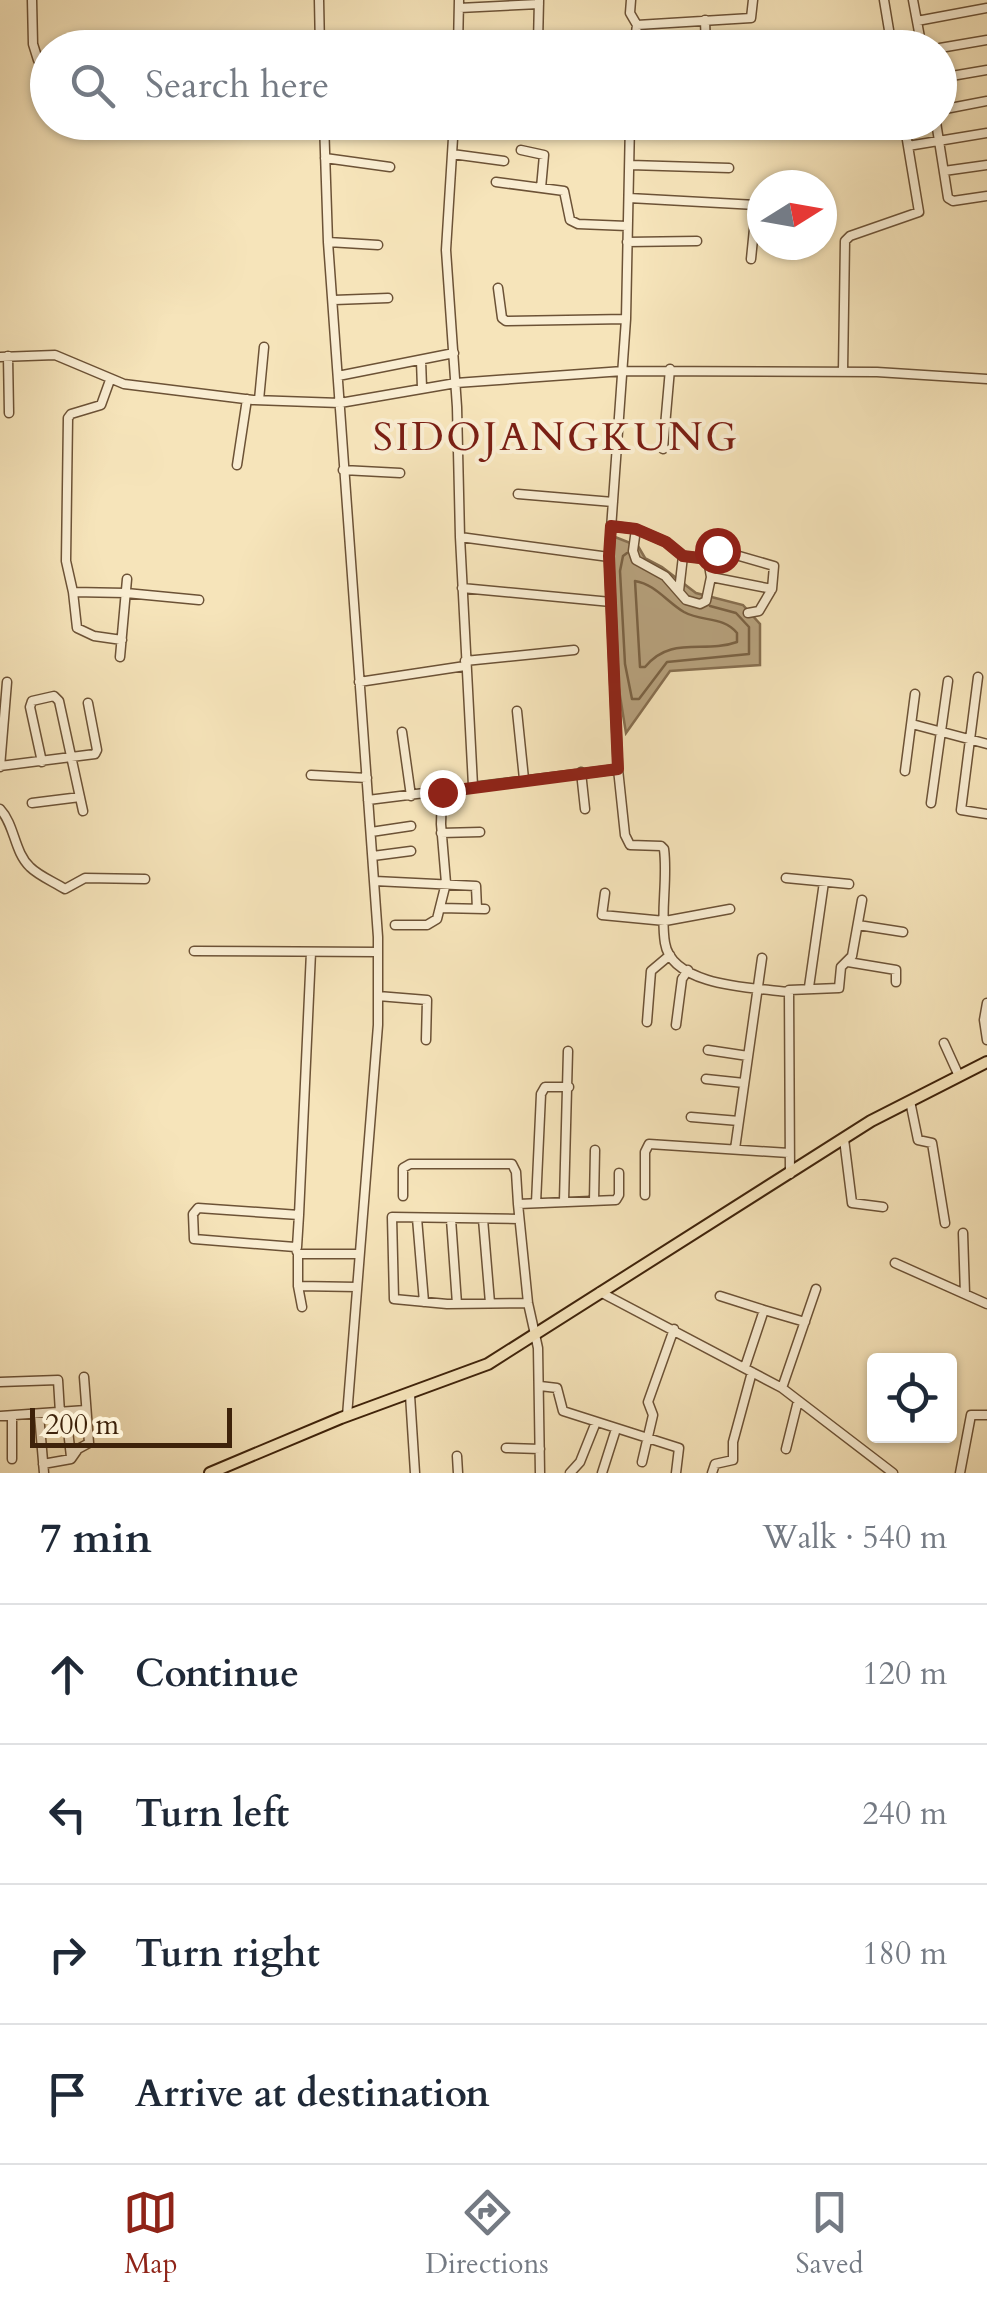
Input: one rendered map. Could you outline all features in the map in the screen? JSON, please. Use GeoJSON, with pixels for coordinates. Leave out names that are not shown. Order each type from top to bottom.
{"type":"FeatureCollection","features":[{"type":"Feature","properties":{"kind":"main road"},"geometry":{"type":"LineString","coordinates":[[213,1472],[347,1416],[488,1364],[844,1139],[987,1062]]}},
{"type":"Feature","properties":{"kind":"street"},"geometry":{"type":"LineString","coordinates":[[32,0],[32,30]]}},
{"type":"Feature","properties":{"kind":"street"},"geometry":{"type":"LineString","coordinates":[[318,0],[319,30]]}},
{"type":"Feature","properties":{"kind":"street"},"geometry":{"type":"LineString","coordinates":[[631,0],[630,13],[636,30]]}},
{"type":"Feature","properties":{"kind":"street"},"geometry":{"type":"LineString","coordinates":[[637,25],[751,18],[753,0]]}},
{"type":"Feature","properties":{"kind":"street"},"geometry":{"type":"LineString","coordinates":[[884,0],[889,30]]}},
{"type":"Feature","properties":{"kind":"street"},"geometry":{"type":"LineString","coordinates":[[914,0],[919,30]]}},
{"type":"Feature","properties":{"kind":"street"},"geometry":{"type":"LineString","coordinates":[[458,30],[459,4],[539,2],[538,30]]}},
{"type":"Feature","properties":{"kind":"street"},"geometry":{"type":"LineString","coordinates":[[917,21],[987,8]]}},
{"type":"Feature","properties":{"kind":"street"},"geometry":{"type":"LineString","coordinates":[[705,20],[705,30]]}},
{"type":"Feature","properties":{"kind":"street"},"geometry":{"type":"LineString","coordinates":[[957,45],[987,40]]}},
{"type":"Feature","properties":{"kind":"street"},"geometry":{"type":"LineString","coordinates":[[957,75],[987,70]]}},
{"type":"Feature","properties":{"kind":"street"},"geometry":{"type":"LineString","coordinates":[[957,106],[987,100]]}},
{"type":"Feature","properties":{"kind":"street"},"geometry":{"type":"LineString","coordinates":[[957,138],[987,133]]}},
{"type":"Feature","properties":{"kind":"street"},"geometry":{"type":"LineString","coordinates":[[324,140],[328,242],[378,952],[378,1025],[347,1416]]}},
{"type":"Feature","properties":{"kind":"street"},"geometry":{"type":"LineString","coordinates":[[453,140],[446,250],[456,383],[473,786]]}},
{"type":"Feature","properties":{"kind":"street"},"geometry":{"type":"LineString","coordinates":[[630,140],[626,319],[609,556],[618,769],[626,840],[664,849],[665,943],[670,954],[688,970],[723,985],[789,992]]}},
{"type":"Feature","properties":{"kind":"street"},"geometry":{"type":"LineString","coordinates":[[843,372],[844,241],[917,214],[920,207],[907,140]]}},
{"type":"Feature","properties":{"kind":"street"},"geometry":{"type":"LineString","coordinates":[[908,146],[944,140]]}},
{"type":"Feature","properties":{"kind":"street"},"geometry":{"type":"LineString","coordinates":[[938,141],[950,200],[987,196]]}},
{"type":"Feature","properties":{"kind":"street"},"geometry":{"type":"LineString","coordinates":[[521,150],[544,155],[541,188]]}},
{"type":"Feature","properties":{"kind":"street"},"geometry":{"type":"LineString","coordinates":[[452,154],[504,160]]}},
{"type":"Feature","properties":{"kind":"street"},"geometry":{"type":"LineString","coordinates":[[325,158],[390,167]]}},
{"type":"Feature","properties":{"kind":"street"},"geometry":{"type":"LineString","coordinates":[[630,164],[728,168]]}},
{"type":"Feature","properties":{"kind":"street"},"geometry":{"type":"LineString","coordinates":[[944,171],[987,165]]}},
{"type":"Feature","properties":{"kind":"street"},"geometry":{"type":"LineString","coordinates":[[496,182],[564,191],[570,220],[574,222],[628,226]]}},
{"type":"Feature","properties":{"kind":"street"},"geometry":{"type":"LineString","coordinates":[[629,198],[747,202]]}},
{"type":"Feature","properties":{"kind":"street"},"geometry":{"type":"LineString","coordinates":[[626,242],[698,241]]}},
{"type":"Feature","properties":{"kind":"street"},"geometry":{"type":"LineString","coordinates":[[328,242],[378,246]]}},
{"type":"Feature","properties":{"kind":"street"},"geometry":{"type":"LineString","coordinates":[[498,288],[506,322],[626,319]]}},
{"type":"Feature","properties":{"kind":"street"},"geometry":{"type":"LineString","coordinates":[[334,300],[388,298]]}},
{"type":"Feature","properties":{"kind":"street"},"geometry":{"type":"LineString","coordinates":[[259,400],[264,347]]}},
{"type":"Feature","properties":{"kind":"street"},"geometry":{"type":"LineString","coordinates":[[338,376],[454,353]]}},
{"type":"Feature","properties":{"kind":"street"},"geometry":{"type":"LineString","coordinates":[[9,413],[4,356],[55,354],[110,380],[247,399],[340,403],[456,383],[623,370],[843,372],[987,379]]}},
{"type":"Feature","properties":{"kind":"street"},"geometry":{"type":"LineString","coordinates":[[421,360],[422,388]]}},
{"type":"Feature","properties":{"kind":"street"},"geometry":{"type":"LineString","coordinates":[[663,450],[670,369]]}},
{"type":"Feature","properties":{"kind":"street"},"geometry":{"type":"LineString","coordinates":[[110,380],[101,405],[68,418],[66,561],[78,628],[94,636],[122,640]]}},
{"type":"Feature","properties":{"kind":"street"},"geometry":{"type":"LineString","coordinates":[[237,466],[247,399]]}},
{"type":"Feature","properties":{"kind":"street"},"geometry":{"type":"LineString","coordinates":[[344,470],[400,474]]}},
{"type":"Feature","properties":{"kind":"street"},"geometry":{"type":"LineString","coordinates":[[518,494],[613,502]]}},
{"type":"Feature","properties":{"kind":"street"},"geometry":{"type":"LineString","coordinates":[[611,526],[636,529],[666,542],[683,556],[708,559]]}},
{"type":"Feature","properties":{"kind":"street"},"geometry":{"type":"LineString","coordinates":[[636,529],[636,560],[664,576],[686,600],[703,603],[710,577],[708,559],[714,550],[773,565],[772,589],[760,611],[748,613]]}},
{"type":"Feature","properties":{"kind":"street"},"geometry":{"type":"LineString","coordinates":[[460,538],[609,556]]}},
{"type":"Feature","properties":{"kind":"street"},"geometry":{"type":"LineString","coordinates":[[679,592],[683,556]]}},
{"type":"Feature","properties":{"kind":"street"},"geometry":{"type":"LineString","coordinates":[[710,577],[772,589]]}},
{"type":"Feature","properties":{"kind":"street"},"geometry":{"type":"LineString","coordinates":[[120,657],[127,579]]}},
{"type":"Feature","properties":{"kind":"street"},"geometry":{"type":"LineString","coordinates":[[462,588],[611,602]]}},
{"type":"Feature","properties":{"kind":"street"},"geometry":{"type":"LineString","coordinates":[[73,592],[200,600]]}},
{"type":"Feature","properties":{"kind":"street"},"geometry":{"type":"LineString","coordinates":[[359,682],[574,650]]}},
{"type":"Feature","properties":{"kind":"street"},"geometry":{"type":"LineString","coordinates":[[978,677],[962,810],[987,814]]}},
{"type":"Feature","properties":{"kind":"street"},"geometry":{"type":"LineString","coordinates":[[931,803],[948,680]]}},
{"type":"Feature","properties":{"kind":"street"},"geometry":{"type":"LineString","coordinates":[[7,682],[0,766],[95,754],[88,702]]}},
{"type":"Feature","properties":{"kind":"street"},"geometry":{"type":"LineString","coordinates":[[905,772],[916,694]]}},
{"type":"Feature","properties":{"kind":"street"},"geometry":{"type":"LineString","coordinates":[[42,762],[30,707],[32,701],[54,696],[59,700],[83,811]]}},
{"type":"Feature","properties":{"kind":"street"},"geometry":{"type":"LineString","coordinates":[[517,711],[524,780]]}},
{"type":"Feature","properties":{"kind":"street"},"geometry":{"type":"LineString","coordinates":[[912,724],[987,744]]}},
{"type":"Feature","properties":{"kind":"street"},"geometry":{"type":"LineString","coordinates":[[402,732],[411,796]]}},
{"type":"Feature","properties":{"kind":"street"},"geometry":{"type":"LineString","coordinates":[[368,800],[618,769]]}},
{"type":"Feature","properties":{"kind":"street"},"geometry":{"type":"LineString","coordinates":[[581,772],[585,809]]}},
{"type":"Feature","properties":{"kind":"street"},"geometry":{"type":"LineString","coordinates":[[311,776],[367,778]]}},
{"type":"Feature","properties":{"kind":"street"},"geometry":{"type":"LineString","coordinates":[[395,925],[432,924],[440,908],[446,886],[442,792]]}},
{"type":"Feature","properties":{"kind":"street"},"geometry":{"type":"LineString","coordinates":[[32,803],[80,796]]}},
{"type":"Feature","properties":{"kind":"street"},"geometry":{"type":"LineString","coordinates":[[0,808],[14,832],[22,858],[32,870],[66,889],[85,878],[145,879]]}},
{"type":"Feature","properties":{"kind":"street"},"geometry":{"type":"LineString","coordinates":[[371,832],[411,826]]}},
{"type":"Feature","properties":{"kind":"street"},"geometry":{"type":"LineString","coordinates":[[442,832],[480,832]]}},
{"type":"Feature","properties":{"kind":"street"},"geometry":{"type":"LineString","coordinates":[[373,856],[411,851]]}},
{"type":"Feature","properties":{"kind":"street"},"geometry":{"type":"LineString","coordinates":[[786,878],[849,884]]}},
{"type":"Feature","properties":{"kind":"street"},"geometry":{"type":"LineString","coordinates":[[375,881],[478,887],[481,909],[440,908]]}},
{"type":"Feature","properties":{"kind":"street"},"geometry":{"type":"LineString","coordinates":[[809,987],[824,882]]}},
{"type":"Feature","properties":{"kind":"street"},"geometry":{"type":"LineString","coordinates":[[605,893],[602,915],[665,921],[730,909]]}},
{"type":"Feature","properties":{"kind":"street"},"geometry":{"type":"LineString","coordinates":[[790,1174],[789,992],[792,988],[809,987],[837,990],[841,968],[848,962],[858,926],[862,900]]}},
{"type":"Feature","properties":{"kind":"street"},"geometry":{"type":"LineString","coordinates":[[858,926],[903,932]]}},
{"type":"Feature","properties":{"kind":"street"},"geometry":{"type":"LineString","coordinates":[[194,952],[378,952]]}},
{"type":"Feature","properties":{"kind":"street"},"geometry":{"type":"LineString","coordinates":[[302,1307],[298,1251],[311,952]]}},
{"type":"Feature","properties":{"kind":"street"},"geometry":{"type":"LineString","coordinates":[[647,1022],[651,971],[670,954]]}},
{"type":"Feature","properties":{"kind":"street"},"geometry":{"type":"LineString","coordinates":[[736,1149],[762,958]]}},
{"type":"Feature","properties":{"kind":"street"},"geometry":{"type":"LineString","coordinates":[[848,962],[896,970],[896,982]]}},
{"type":"Feature","properties":{"kind":"street"},"geometry":{"type":"LineString","coordinates":[[676,1025],[682,979],[688,970]]}},
{"type":"Feature","properties":{"kind":"street"},"geometry":{"type":"LineString","coordinates":[[378,996],[427,1000],[426,1040]]}},
{"type":"Feature","properties":{"kind":"street"},"geometry":{"type":"LineString","coordinates":[[987,1002],[987,1040]]}},
{"type":"Feature","properties":{"kind":"street"},"geometry":{"type":"LineString","coordinates":[[944,1044],[959,1076]]}},
{"type":"Feature","properties":{"kind":"street"},"geometry":{"type":"LineString","coordinates":[[708,1050],[748,1056]]}},
{"type":"Feature","properties":{"kind":"street"},"geometry":{"type":"LineString","coordinates":[[564,1202],[568,1051]]}},
{"type":"Feature","properties":{"kind":"street"},"geometry":{"type":"LineString","coordinates":[[706,1079],[744,1083]]}},
{"type":"Feature","properties":{"kind":"street"},"geometry":{"type":"LineString","coordinates":[[536,1203],[541,1094],[545,1088],[569,1086]]}},
{"type":"Feature","properties":{"kind":"street"},"geometry":{"type":"LineString","coordinates":[[910,1101],[918,1140],[932,1143],[945,1223]]}},
{"type":"Feature","properties":{"kind":"street"},"geometry":{"type":"LineString","coordinates":[[691,1116],[739,1122]]}},
{"type":"Feature","properties":{"kind":"street"},"geometry":{"type":"LineString","coordinates":[[844,1139],[852,1204],[882,1207]]}},
{"type":"Feature","properties":{"kind":"street"},"geometry":{"type":"LineString","coordinates":[[644,1194],[647,1145],[789,1153]]}},
{"type":"Feature","properties":{"kind":"street"},"geometry":{"type":"LineString","coordinates":[[594,1201],[595,1150]]}},
{"type":"Feature","properties":{"kind":"street"},"geometry":{"type":"LineString","coordinates":[[402,1196],[403,1168],[410,1164],[512,1164],[528,1303],[536,1334],[540,1473]]}},
{"type":"Feature","properties":{"kind":"street"},"geometry":{"type":"LineString","coordinates":[[518,1204],[618,1199],[619,1172]]}},
{"type":"Feature","properties":{"kind":"street"},"geometry":{"type":"LineString","coordinates":[[299,1215],[198,1208],[193,1214],[196,1241],[360,1254]]}},
{"type":"Feature","properties":{"kind":"street"},"geometry":{"type":"LineString","coordinates":[[519,1219],[396,1216],[390,1220],[394,1299],[458,1304],[528,1303]]}},
{"type":"Feature","properties":{"kind":"street"},"geometry":{"type":"LineString","coordinates":[[417,1218],[424,1302]]}},
{"type":"Feature","properties":{"kind":"street"},"geometry":{"type":"LineString","coordinates":[[450,1219],[458,1304]]}},
{"type":"Feature","properties":{"kind":"street"},"geometry":{"type":"LineString","coordinates":[[483,1220],[490,1304]]}},
{"type":"Feature","properties":{"kind":"street"},"geometry":{"type":"LineString","coordinates":[[964,1233],[965,1294]]}},
{"type":"Feature","properties":{"kind":"street"},"geometry":{"type":"LineString","coordinates":[[894,1263],[987,1304]]}},
{"type":"Feature","properties":{"kind":"street"},"geometry":{"type":"LineString","coordinates":[[298,1286],[357,1287]]}},
{"type":"Feature","properties":{"kind":"street"},"geometry":{"type":"LineString","coordinates":[[782,1388],[816,1289]]}},
{"type":"Feature","properties":{"kind":"street"},"geometry":{"type":"LineString","coordinates":[[600,1292],[782,1388],[892,1473]]}},
{"type":"Feature","properties":{"kind":"street"},"geometry":{"type":"LineString","coordinates":[[720,1296],[805,1322]]}},
{"type":"Feature","properties":{"kind":"street"},"geometry":{"type":"LineString","coordinates":[[712,1473],[714,1464],[732,1460],[748,1370],[764,1310]]}},
{"type":"Feature","properties":{"kind":"street"},"geometry":{"type":"LineString","coordinates":[[642,1462],[653,1412],[648,1402],[674,1330]]}},
{"type":"Feature","properties":{"kind":"street"},"geometry":{"type":"LineString","coordinates":[[38,1414],[44,1469],[72,1459],[78,1449],[89,1443],[84,1377]]}},
{"type":"Feature","properties":{"kind":"street"},"geometry":{"type":"LineString","coordinates":[[0,1382],[58,1380],[72,1459]]}},
{"type":"Feature","properties":{"kind":"street"},"geometry":{"type":"LineString","coordinates":[[540,1386],[559,1390],[561,1409],[679,1448],[676,1473]]}},
{"type":"Feature","properties":{"kind":"street"},"geometry":{"type":"LineString","coordinates":[[410,1395],[416,1473]]}},
{"type":"Feature","properties":{"kind":"street"},"geometry":{"type":"LineString","coordinates":[[786,1449],[798,1400]]}},
{"type":"Feature","properties":{"kind":"street"},"geometry":{"type":"LineString","coordinates":[[0,1416],[86,1410]]}},
{"type":"Feature","properties":{"kind":"street"},"geometry":{"type":"LineString","coordinates":[[960,1473],[970,1416],[987,1415]]}},
{"type":"Feature","properties":{"kind":"street"},"geometry":{"type":"LineString","coordinates":[[12,1416],[12,1458]]}},
{"type":"Feature","properties":{"kind":"street"},"geometry":{"type":"LineString","coordinates":[[570,1473],[580,1462],[596,1422]]}},
{"type":"Feature","properties":{"kind":"street"},"geometry":{"type":"LineString","coordinates":[[602,1473],[616,1429]]}},
{"type":"Feature","properties":{"kind":"street"},"geometry":{"type":"LineString","coordinates":[[506,1448],[540,1449]]}},
{"type":"Feature","properties":{"kind":"street"},"geometry":{"type":"LineString","coordinates":[[457,1456],[458,1473]]}},
{"type":"Feature","properties":{"kind":"street"},"geometry":{"type":"LineString","coordinates":[[244,1459],[246,1473]]}},
{"type":"Feature","properties":{"kind":"water"},"geometry":{"type":"Polygon","coordinates":[[[615,537],[638,546],[645,558],[696,593],[743,605],[760,624],[760,665],[670,671],[626,733],[615,665],[609,569],[615,537]]]}},
{"type":"Feature","properties":{"kind":"district","name":"SIDOJANGKUNG"},"geometry":{"type":"Point","coordinates":[556,436]}},
{"type":"Feature","properties":{"kind":"route"},"geometry":{"type":"LineString","coordinates":[[442,792],[618,769],[611,526],[636,529],[666,542],[683,556],[708,559],[717,550]]}}]}
